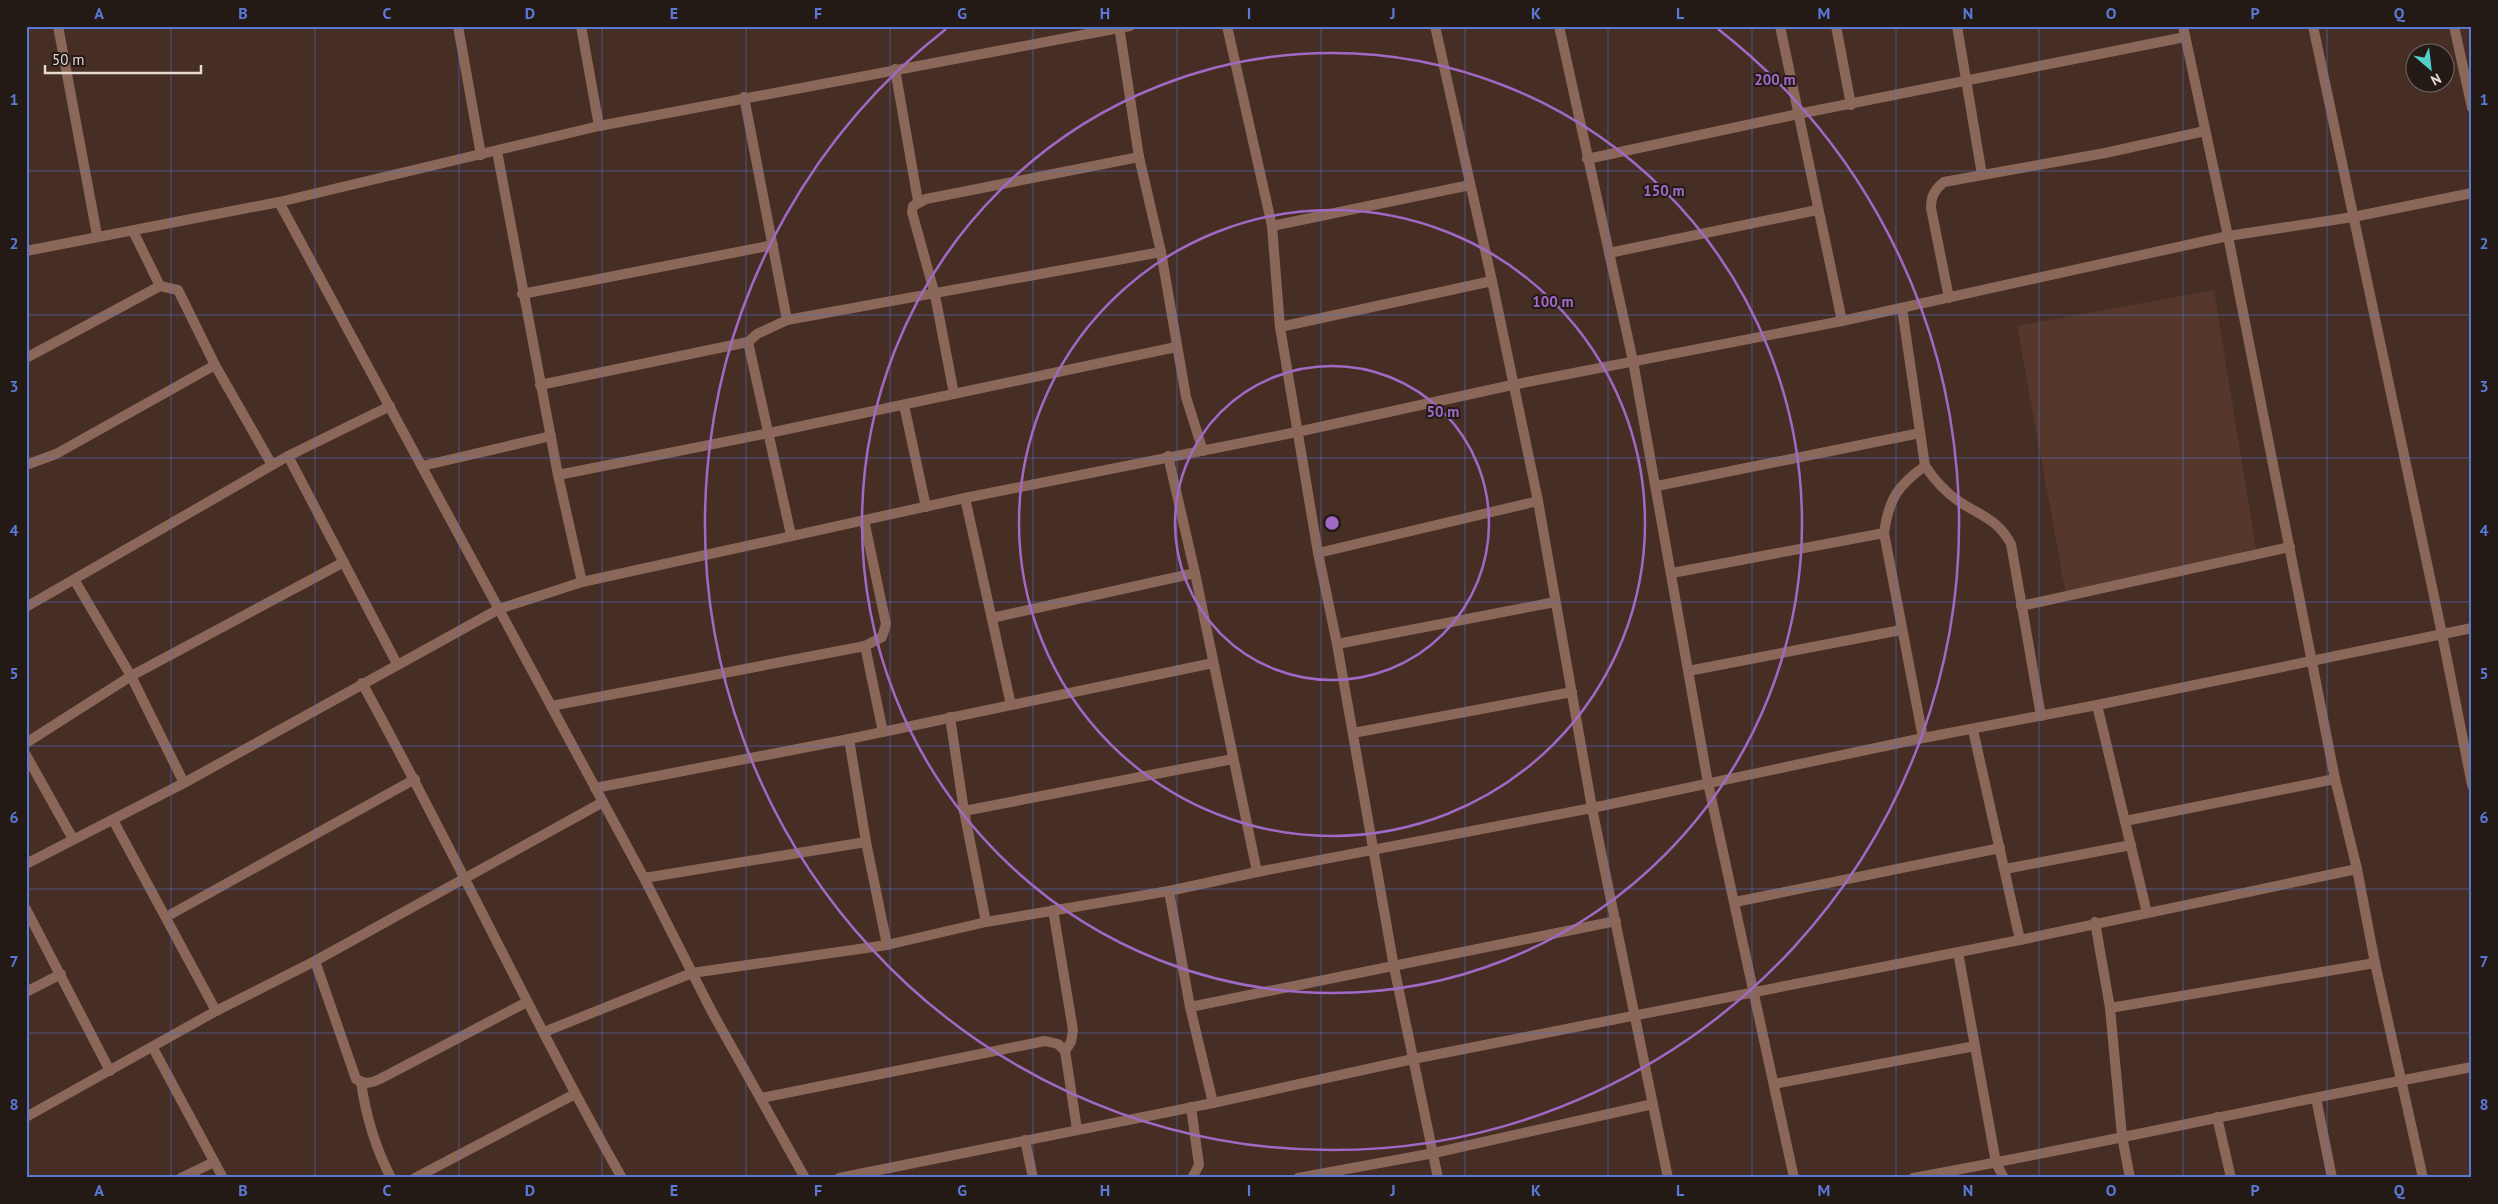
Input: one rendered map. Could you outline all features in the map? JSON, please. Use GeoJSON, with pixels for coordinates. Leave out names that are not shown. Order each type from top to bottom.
{"type":"FeatureCollection","features":[{"type":"Feature","properties":{"kind":"street"},"geometry":{"type":"LineString","coordinates":[[58,26],[97,235]]}},
{"type":"Feature","properties":{"kind":"street"},"geometry":{"type":"LineString","coordinates":[[458,26],[481,155]]}},
{"type":"Feature","properties":{"kind":"street"},"geometry":{"type":"LineString","coordinates":[[581,26],[599,126]]}},
{"type":"Feature","properties":{"kind":"street"},"geometry":{"type":"LineString","coordinates":[[1227,26],[1272,226],[1280,327],[1318,553],[1337,644],[1394,966],[1438,1178]]}},
{"type":"Feature","properties":{"kind":"street"},"geometry":{"type":"LineString","coordinates":[[1435,26],[1492,281],[1538,501],[1592,808],[1668,1178]]}},
{"type":"Feature","properties":{"kind":"street"},"geometry":{"type":"LineString","coordinates":[[1559,26],[1587,160],[1633,361],[1657,486],[1708,783],[1794,1178]]}},
{"type":"Feature","properties":{"kind":"street"},"geometry":{"type":"LineString","coordinates":[[1780,26],[1817,210],[1842,321]]}},
{"type":"Feature","properties":{"kind":"street"},"geometry":{"type":"LineString","coordinates":[[1836,26],[1851,105]]}},
{"type":"Feature","properties":{"kind":"street"},"geometry":{"type":"LineString","coordinates":[[1958,26],[1982,175]]}},
{"type":"Feature","properties":{"kind":"street"},"geometry":{"type":"LineString","coordinates":[[2183,26],[2228,236],[2335,779],[2357,869],[2375,963],[2403,1080],[2423,1178]]}},
{"type":"Feature","properties":{"kind":"street"},"geometry":{"type":"LineString","coordinates":[[2313,26],[2442,634],[2472,785]]}},
{"type":"Feature","properties":{"kind":"street"},"geometry":{"type":"LineString","coordinates":[[2454,26],[2468,77],[2472,108]]}},
{"type":"Feature","properties":{"kind":"street"},"geometry":{"type":"LineString","coordinates":[[26,251],[97,235],[133,231],[279,202],[599,126],[744,97],[1123,27],[1139,157],[1161,252],[1186,397],[1203,450]]}},
{"type":"Feature","properties":{"kind":"street"},"geometry":{"type":"LineString","coordinates":[[1587,160],[1798,114],[1851,105],[2185,37]]}},
{"type":"Feature","properties":{"kind":"street"},"geometry":{"type":"LineString","coordinates":[[895,69],[918,201]]}},
{"type":"Feature","properties":{"kind":"street"},"geometry":{"type":"LineString","coordinates":[[744,97],[787,320]]}},
{"type":"Feature","properties":{"kind":"street"},"geometry":{"type":"LineString","coordinates":[[1949,298],[1931,208],[1931,199],[1935,191],[1944,182],[2205,131]]}},
{"type":"Feature","properties":{"kind":"street"},"geometry":{"type":"LineString","coordinates":[[497,151],[522,294],[558,475],[582,582]]}},
{"type":"Feature","properties":{"kind":"street"},"geometry":{"type":"LineString","coordinates":[[954,394],[935,294],[912,212],[913,206],[918,201],[1139,157]]}},
{"type":"Feature","properties":{"kind":"street"},"geometry":{"type":"LineString","coordinates":[[1272,226],[1470,185]]}},
{"type":"Feature","properties":{"kind":"street"},"geometry":{"type":"LineString","coordinates":[[26,864],[184,783],[499,609],[582,582],[965,498],[1168,456],[1297,432],[1633,361],[1842,321],[2228,236],[2353,217],[2472,193]]}},
{"type":"Feature","properties":{"kind":"street"},"geometry":{"type":"LineString","coordinates":[[279,202],[644,878],[692,973],[805,1178]]}},
{"type":"Feature","properties":{"kind":"street"},"geometry":{"type":"LineString","coordinates":[[1609,253],[1817,210]]}},
{"type":"Feature","properties":{"kind":"street"},"geometry":{"type":"LineString","coordinates":[[133,231],[160,286]]}},
{"type":"Feature","properties":{"kind":"street"},"geometry":{"type":"LineString","coordinates":[[522,294],[773,245]]}},
{"type":"Feature","properties":{"kind":"street"},"geometry":{"type":"LineString","coordinates":[[540,385],[748,342],[757,334],[787,320],[1161,252]]}},
{"type":"Feature","properties":{"kind":"street"},"geometry":{"type":"LineString","coordinates":[[1280,327],[1492,281]]}},
{"type":"Feature","properties":{"kind":"street"},"geometry":{"type":"LineString","coordinates":[[26,358],[160,286],[178,290],[216,365],[272,465]]}},
{"type":"Feature","properties":{"kind":"street"},"geometry":{"type":"LineString","coordinates":[[1902,308],[1925,466],[1945,490],[1995,522],[2004,531],[2011,544],[2041,716]]}},
{"type":"Feature","properties":{"kind":"street"},"geometry":{"type":"LineString","coordinates":[[748,342],[791,535]]}},
{"type":"Feature","properties":{"kind":"street"},"geometry":{"type":"LineString","coordinates":[[558,475],[769,434],[1176,347]]}},
{"type":"Feature","properties":{"kind":"street"},"geometry":{"type":"LineString","coordinates":[[26,465],[56,454],[216,365]]}},
{"type":"Feature","properties":{"kind":"street"},"geometry":{"type":"LineString","coordinates":[[904,405],[926,507]]}},
{"type":"Feature","properties":{"kind":"street"},"geometry":{"type":"LineString","coordinates":[[26,607],[288,456],[390,406]]}},
{"type":"Feature","properties":{"kind":"street"},"geometry":{"type":"LineString","coordinates":[[1657,486],[1920,433]]}},
{"type":"Feature","properties":{"kind":"street"},"geometry":{"type":"LineString","coordinates":[[422,466],[551,436]]}},
{"type":"Feature","properties":{"kind":"street"},"geometry":{"type":"LineString","coordinates":[[288,456],[397,664]]}},
{"type":"Feature","properties":{"kind":"street"},"geometry":{"type":"LineString","coordinates":[[1168,456],[1195,573],[1257,872]]}},
{"type":"Feature","properties":{"kind":"street"},"geometry":{"type":"LineString","coordinates":[[1923,738],[1884,533],[1888,510],[1897,491],[1904,481],[1925,466]]}},
{"type":"Feature","properties":{"kind":"street"},"geometry":{"type":"LineString","coordinates":[[965,498],[1011,705]]}},
{"type":"Feature","properties":{"kind":"street"},"geometry":{"type":"LineString","coordinates":[[1318,553],[1538,501]]}},
{"type":"Feature","properties":{"kind":"street"},"geometry":{"type":"LineString","coordinates":[[551,706],[865,646],[882,637],[886,624],[864,520]]}},
{"type":"Feature","properties":{"kind":"street"},"geometry":{"type":"LineString","coordinates":[[1672,573],[1884,533]]}},
{"type":"Feature","properties":{"kind":"street"},"geometry":{"type":"LineString","coordinates":[[2022,606],[2290,547]]}},
{"type":"Feature","properties":{"kind":"street"},"geometry":{"type":"LineString","coordinates":[[26,743],[131,676],[344,562]]}},
{"type":"Feature","properties":{"kind":"street"},"geometry":{"type":"LineString","coordinates":[[992,618],[1195,573]]}},
{"type":"Feature","properties":{"kind":"street"},"geometry":{"type":"LineString","coordinates":[[75,580],[131,676],[184,783]]}},
{"type":"Feature","properties":{"kind":"street"},"geometry":{"type":"LineString","coordinates":[[1337,644],[1555,602]]}},
{"type":"Feature","properties":{"kind":"street"},"geometry":{"type":"LineString","coordinates":[[544,1032],[692,973],[887,945],[986,922],[1169,891],[1257,872],[1592,808],[1923,738],[2098,706],[2472,628]]}},
{"type":"Feature","properties":{"kind":"street"},"geometry":{"type":"LineString","coordinates":[[1688,671],[1901,630]]}},
{"type":"Feature","properties":{"kind":"street"},"geometry":{"type":"LineString","coordinates":[[865,646],[883,732]]}},
{"type":"Feature","properties":{"kind":"street"},"geometry":{"type":"LineString","coordinates":[[595,788],[849,739],[1213,663]]}},
{"type":"Feature","properties":{"kind":"street"},"geometry":{"type":"LineString","coordinates":[[362,683],[415,779],[575,1094],[622,1178]]}},
{"type":"Feature","properties":{"kind":"street"},"geometry":{"type":"LineString","coordinates":[[1353,733],[1572,692]]}},
{"type":"Feature","properties":{"kind":"street"},"geometry":{"type":"LineString","coordinates":[[2098,706],[2147,913]]}},
{"type":"Feature","properties":{"kind":"street"},"geometry":{"type":"LineString","coordinates":[[950,717],[964,811],[986,922]]}},
{"type":"Feature","properties":{"kind":"street"},"geometry":{"type":"LineString","coordinates":[[1973,730],[2020,940]]}},
{"type":"Feature","properties":{"kind":"street"},"geometry":{"type":"LineString","coordinates":[[849,739],[866,842],[887,945]]}},
{"type":"Feature","properties":{"kind":"street"},"geometry":{"type":"LineString","coordinates":[[26,755],[73,839]]}},
{"type":"Feature","properties":{"kind":"street"},"geometry":{"type":"LineString","coordinates":[[964,811],[1233,759]]}},
{"type":"Feature","properties":{"kind":"street"},"geometry":{"type":"LineString","coordinates":[[166,917],[415,779]]}},
{"type":"Feature","properties":{"kind":"street"},"geometry":{"type":"LineString","coordinates":[[2125,821],[2335,779]]}},
{"type":"Feature","properties":{"kind":"street"},"geometry":{"type":"LineString","coordinates":[[26,1116],[153,1048],[216,1011],[315,961],[465,876],[603,802]]}},
{"type":"Feature","properties":{"kind":"street"},"geometry":{"type":"LineString","coordinates":[[113,820],[216,1011]]}},
{"type":"Feature","properties":{"kind":"street"},"geometry":{"type":"LineString","coordinates":[[644,878],[866,842]]}},
{"type":"Feature","properties":{"kind":"street"},"geometry":{"type":"LineString","coordinates":[[2005,869],[2131,845]]}},
{"type":"Feature","properties":{"kind":"street"},"geometry":{"type":"LineString","coordinates":[[1735,902],[2000,848]]}},
{"type":"Feature","properties":{"kind":"street"},"geometry":{"type":"LineString","coordinates":[[839,1178],[1213,1103],[1414,1059],[1636,1017],[2020,940],[2095,922],[2357,869]]}},
{"type":"Feature","properties":{"kind":"street"},"geometry":{"type":"LineString","coordinates":[[1169,891],[1190,1007],[1213,1103]]}},
{"type":"Feature","properties":{"kind":"street"},"geometry":{"type":"LineString","coordinates":[[26,909],[110,1071]]}},
{"type":"Feature","properties":{"kind":"street"},"geometry":{"type":"LineString","coordinates":[[1053,910],[1073,1030],[1071,1042],[1065,1051]]}},
{"type":"Feature","properties":{"kind":"street"},"geometry":{"type":"LineString","coordinates":[[1190,1007],[1616,921]]}},
{"type":"Feature","properties":{"kind":"street"},"geometry":{"type":"LineString","coordinates":[[2095,922],[2110,1008],[2122,1136],[2130,1178]]}},
{"type":"Feature","properties":{"kind":"street"},"geometry":{"type":"LineString","coordinates":[[1958,952],[1996,1163],[2004,1178]]}},
{"type":"Feature","properties":{"kind":"street"},"geometry":{"type":"LineString","coordinates":[[315,961],[356,1079],[370,1084],[527,1002]]}},
{"type":"Feature","properties":{"kind":"street"},"geometry":{"type":"LineString","coordinates":[[2110,1008],[2375,963]]}},
{"type":"Feature","properties":{"kind":"street"},"geometry":{"type":"LineString","coordinates":[[26,992],[61,974]]}},
{"type":"Feature","properties":{"kind":"street"},"geometry":{"type":"LineString","coordinates":[[761,1098],[1045,1041],[1058,1044],[1065,1051],[1077,1129]]}},
{"type":"Feature","properties":{"kind":"street"},"geometry":{"type":"LineString","coordinates":[[1774,1084],[1975,1046]]}},
{"type":"Feature","properties":{"kind":"street"},"geometry":{"type":"LineString","coordinates":[[153,1048],[223,1178]]}},
{"type":"Feature","properties":{"kind":"street"},"geometry":{"type":"LineString","coordinates":[[1914,1178],[1971,1173],[1996,1163],[2122,1136],[2472,1067]]}},
{"type":"Feature","properties":{"kind":"street"},"geometry":{"type":"LineString","coordinates":[[361,1082],[366,1114],[377,1150],[391,1178]]}},
{"type":"Feature","properties":{"kind":"street"},"geometry":{"type":"LineString","coordinates":[[415,1178],[575,1094]]}},
{"type":"Feature","properties":{"kind":"street"},"geometry":{"type":"LineString","coordinates":[[2316,1098],[2332,1178]]}},
{"type":"Feature","properties":{"kind":"street"},"geometry":{"type":"LineString","coordinates":[[1298,1178],[1434,1153],[1653,1104]]}},
{"type":"Feature","properties":{"kind":"street"},"geometry":{"type":"LineString","coordinates":[[1191,1107],[1199,1165],[1192,1178]]}},
{"type":"Feature","properties":{"kind":"street"},"geometry":{"type":"LineString","coordinates":[[2217,1117],[2231,1178]]}},
{"type":"Feature","properties":{"kind":"street"},"geometry":{"type":"LineString","coordinates":[[1025,1140],[1033,1178]]}},
{"type":"Feature","properties":{"kind":"street"},"geometry":{"type":"LineString","coordinates":[[181,1178],[214,1162]]}},
{"type":"Feature","properties":{"kind":"shaded area"},"geometry":{"type":"Polygon","coordinates":[[[2214,290],[2256,549],[2066,595],[2017,326],[2214,290]]]}}]}
